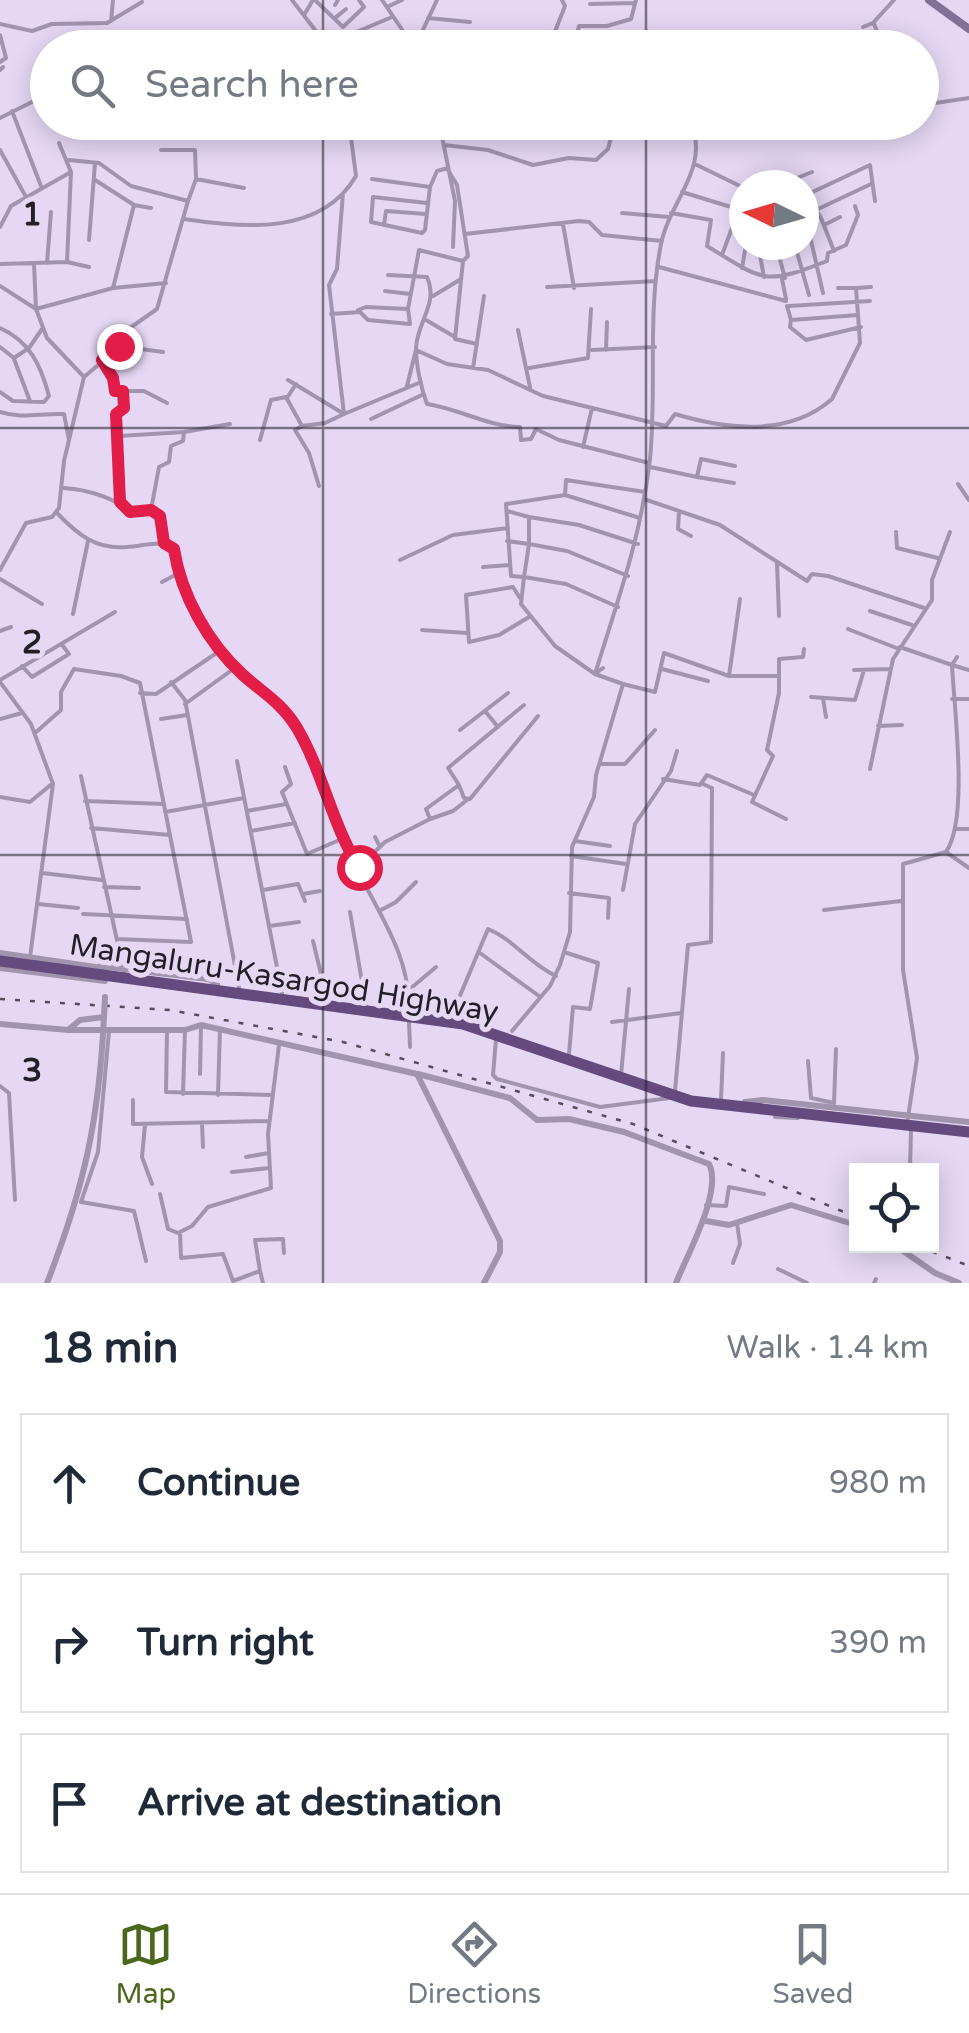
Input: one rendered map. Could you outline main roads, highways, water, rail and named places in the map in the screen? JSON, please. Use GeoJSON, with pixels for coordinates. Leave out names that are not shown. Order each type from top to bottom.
{"type":"FeatureCollection","features":[{"type":"Feature","properties":{"kind":"highway","name":"Mangaluru-Kasargod Highway"},"geometry":{"type":"LineString","coordinates":[[0,960],[457,1018],[512,1031],[675,1094],[969,1130]]}},
{"type":"Feature","properties":{"kind":"highway","name":"Mangaluru-Kasargod Highway"},"geometry":{"type":"LineString","coordinates":[[103,975],[123,970],[217,987],[366,1005],[497,1033],[675,1094],[804,1116],[909,1123]]}},
{"type":"Feature","properties":{"kind":"main road"},"geometry":{"type":"LineString","coordinates":[[928,0],[969,28]]}},
{"type":"Feature","properties":{"kind":"railway"},"geometry":{"type":"LineString","coordinates":[[0,999],[170,1010],[343,1042],[633,1124],[849,1214]]}},
{"type":"Feature","properties":{"kind":"railway"},"geometry":{"type":"LineString","coordinates":[[936,1253],[969,1266]]}}]}
